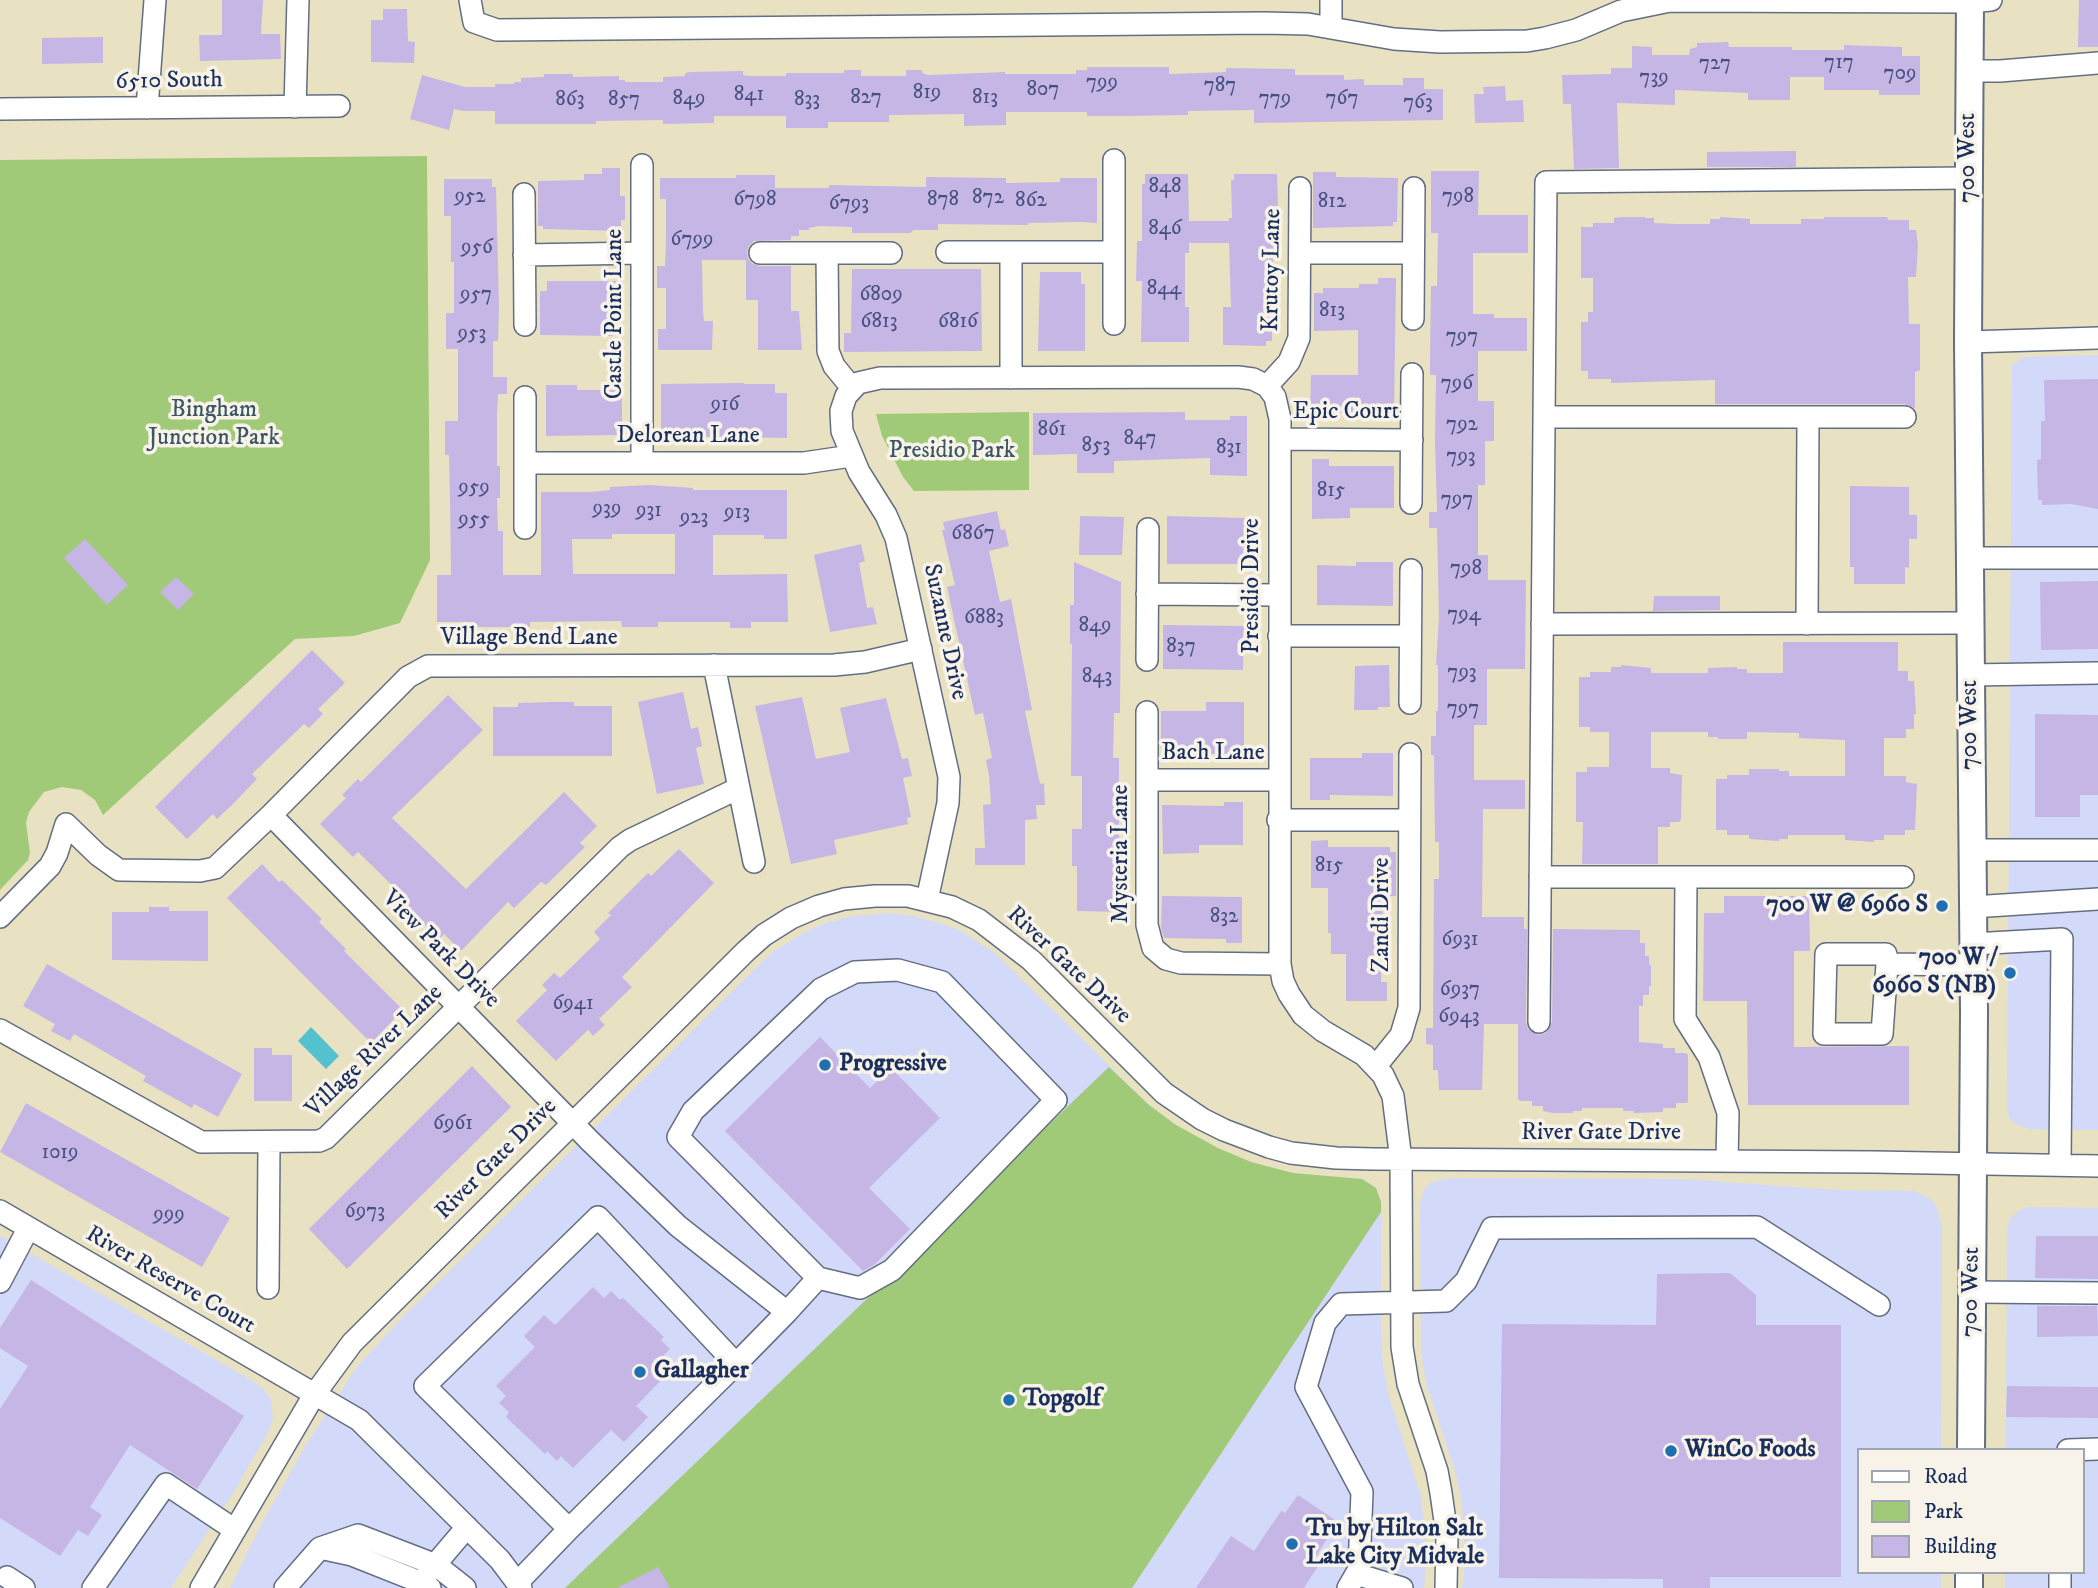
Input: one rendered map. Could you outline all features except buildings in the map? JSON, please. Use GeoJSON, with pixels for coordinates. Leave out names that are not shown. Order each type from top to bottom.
{"type":"FeatureCollection","features":[{"type":"Feature","properties":{"kind":"main road","name":"700 West"},"geometry":{"type":"LineString","coordinates":[[1971,1448],[1974,1164],[1968,342],[1970,71],[1977,1]]}},
{"type":"Feature","properties":{"kind":"street"},"geometry":{"type":"LineString","coordinates":[[147,108],[155,0]]}},
{"type":"Feature","properties":{"kind":"street"},"geometry":{"type":"LineString","coordinates":[[295,107],[298,0]]}},
{"type":"Feature","properties":{"kind":"street"},"geometry":{"type":"LineString","coordinates":[[470,0],[474,22],[497,30],[1264,23],[1331,27],[1372,36],[1416,41],[1510,42],[1561,35],[1621,11],[1670,1],[1977,1]]}},
{"type":"Feature","properties":{"kind":"street"},"geometry":{"type":"LineString","coordinates":[[1331,0],[1331,27]]}},
{"type":"Feature","properties":{"kind":"street"},"geometry":{"type":"LineString","coordinates":[[1970,71],[2098,63]]}},
{"type":"Feature","properties":{"kind":"street","name":"6510 South"},"geometry":{"type":"LineString","coordinates":[[0,109],[339,106]]}},
{"type":"Feature","properties":{"kind":"street"},"geometry":{"type":"LineString","coordinates":[[1114,160],[1114,324]]}},
{"type":"Feature","properties":{"kind":"street","name":"Castle Point Lane"},"geometry":{"type":"LineString","coordinates":[[642,164],[642,463]]}},
{"type":"Feature","properties":{"kind":"street"},"geometry":{"type":"LineString","coordinates":[[1539,1022],[1546,182],[1969,178]]}},
{"type":"Feature","properties":{"kind":"street","name":"Krutoy Lane"},"geometry":{"type":"LineString","coordinates":[[1267,386],[1284,369],[1297,347],[1300,325],[1300,187]]}},
{"type":"Feature","properties":{"kind":"street"},"geometry":{"type":"LineString","coordinates":[[1413,319],[1414,188]]}},
{"type":"Feature","properties":{"kind":"street"},"geometry":{"type":"LineString","coordinates":[[524,194],[525,325]]}},
{"type":"Feature","properties":{"kind":"street"},"geometry":{"type":"LineString","coordinates":[[947,252],[1114,252]]}},
{"type":"Feature","properties":{"kind":"street"},"geometry":{"type":"LineString","coordinates":[[1011,252],[1012,377]]}},
{"type":"Feature","properties":{"kind":"street"},"geometry":{"type":"LineString","coordinates":[[524,255],[642,253]]}},
{"type":"Feature","properties":{"kind":"street"},"geometry":{"type":"LineString","coordinates":[[760,253],[891,253]]}},
{"type":"Feature","properties":{"kind":"street"},"geometry":{"type":"LineString","coordinates":[[827,253],[828,351],[834,366],[852,388],[864,380],[880,377],[1238,377],[1253,379],[1267,386]]}},
{"type":"Feature","properties":{"kind":"street"},"geometry":{"type":"LineString","coordinates":[[1300,253],[1413,253]]}},
{"type":"Feature","properties":{"kind":"street"},"geometry":{"type":"LineString","coordinates":[[1968,342],[2098,338]]}},
{"type":"Feature","properties":{"kind":"street","name":"Epic Court"},"geometry":{"type":"LineString","coordinates":[[1411,503],[1412,374]]}},
{"type":"Feature","properties":{"kind":"street","name":"Presidio Drive"},"geometry":{"type":"LineString","coordinates":[[1267,386],[1278,404],[1280,439],[1280,964],[1283,981],[1303,1015],[1323,1031],[1353,1047],[1376,1066],[1393,1096],[1401,1160],[1400,1301],[1404,1365],[1414,1406],[1437,1471],[1445,1514],[1448,1556],[1446,1588]]}},
{"type":"Feature","properties":{"kind":"street","name":"Suzanne Drive"},"geometry":{"type":"LineString","coordinates":[[852,388],[843,403],[841,420],[851,456],[886,515],[896,538],[950,786],[927,900]]}},
{"type":"Feature","properties":{"kind":"street"},"geometry":{"type":"LineString","coordinates":[[525,397],[525,528]]}},
{"type":"Feature","properties":{"kind":"street"},"geometry":{"type":"LineString","coordinates":[[1544,417],[1905,417]]}},
{"type":"Feature","properties":{"kind":"street"},"geometry":{"type":"LineString","coordinates":[[1807,624],[1808,417]]}},
{"type":"Feature","properties":{"kind":"street","name":"Epic Court"},"geometry":{"type":"LineString","coordinates":[[1280,439],[1412,440]]}},
{"type":"Feature","properties":{"kind":"street","name":"Delorean Lane"},"geometry":{"type":"LineString","coordinates":[[525,463],[804,463],[851,456]]}},
{"type":"Feature","properties":{"kind":"street"},"geometry":{"type":"LineString","coordinates":[[1147,660],[1148,529]]}},
{"type":"Feature","properties":{"kind":"street"},"geometry":{"type":"LineString","coordinates":[[1969,558],[2098,558]]}},
{"type":"Feature","properties":{"kind":"street"},"geometry":{"type":"LineString","coordinates":[[1410,703],[1411,570]]}},
{"type":"Feature","properties":{"kind":"street"},"geometry":{"type":"LineString","coordinates":[[1147,594],[1279,595]]}},
{"type":"Feature","properties":{"kind":"street"},"geometry":{"type":"LineString","coordinates":[[1542,624],[1970,623]]}},
{"type":"Feature","properties":{"kind":"street"},"geometry":{"type":"LineString","coordinates":[[1279,636],[1410,636]]}},
{"type":"Feature","properties":{"kind":"street","name":"Village Bend Lane"},"geometry":{"type":"LineString","coordinates":[[0,917],[50,866],[66,824],[98,855],[119,870],[200,871],[215,868],[408,677],[428,666],[850,664],[921,649]]}},
{"type":"Feature","properties":{"kind":"street"},"geometry":{"type":"LineString","coordinates":[[714,665],[754,862]]}},
{"type":"Feature","properties":{"kind":"street"},"geometry":{"type":"LineString","coordinates":[[1970,675],[2098,673]]}},
{"type":"Feature","properties":{"kind":"street","name":"Mysteria Lane"},"geometry":{"type":"LineString","coordinates":[[1147,712],[1147,925],[1153,948],[1166,959],[1181,963],[1280,964]]}},
{"type":"Feature","properties":{"kind":"street","name":"Zandi Drive"},"geometry":{"type":"LineString","coordinates":[[1376,1066],[1396,1042],[1407,1018],[1410,754]]}},
{"type":"Feature","properties":{"kind":"street","name":"Bach Lane"},"geometry":{"type":"LineString","coordinates":[[1147,780],[1279,780]]}},
{"type":"Feature","properties":{"kind":"street","name":"Village River Lane"},"geometry":{"type":"LineString","coordinates":[[0,1030],[195,1140],[208,1143],[269,1143],[312,1142],[326,1138],[620,847],[739,788]]}},
{"type":"Feature","properties":{"kind":"street","name":"View Park Drive"},"geometry":{"type":"LineString","coordinates":[[271,815],[678,1226],[787,1312]]}},
{"type":"Feature","properties":{"kind":"street"},"geometry":{"type":"LineString","coordinates":[[1278,820],[1409,820]]}},
{"type":"Feature","properties":{"kind":"street"},"geometry":{"type":"LineString","coordinates":[[1971,850],[2098,850]]}},
{"type":"Feature","properties":{"kind":"street"},"geometry":{"type":"LineString","coordinates":[[1540,877],[1903,877]]}},
{"type":"Feature","properties":{"kind":"street"},"geometry":{"type":"LineString","coordinates":[[1686,877],[1685,1019],[1709,1057],[1728,1113],[1727,1161]]}},
{"type":"Feature","properties":{"kind":"street","name":"River Gate Drive"},"geometry":{"type":"LineString","coordinates":[[201,1588],[314,1395],[341,1356],[380,1313],[746,951],[781,924],[819,906],[852,898],[892,895],[927,900],[967,914],[1005,938],[1031,960],[1155,1084],[1202,1119],[1246,1139],[1291,1153],[1336,1158],[1401,1160],[2098,1166]]}},
{"type":"Feature","properties":{"kind":"street"},"geometry":{"type":"LineString","coordinates":[[1972,907],[2098,899]]}},
{"type":"Feature","properties":{"kind":"street"},"geometry":{"type":"LineString","coordinates":[[1887,964],[1972,955],[2062,939],[2060,1165]]}},
{"type":"Feature","properties":{"kind":"street"},"geometry":{"type":"LineString","coordinates":[[1826,954],[1886,954],[1887,964],[1882,1034],[1824,1034],[1826,954]]}},
{"type":"Feature","properties":{"kind":"street"},"geometry":{"type":"LineString","coordinates":[[898,970],[942,982],[1056,1100],[892,1270],[860,1288],[818,1278],[678,1137],[693,1111],[821,989],[855,972],[898,970]]}},
{"type":"Feature","properties":{"kind":"street"},"geometry":{"type":"LineString","coordinates":[[268,1288],[269,1143]]}},
{"type":"Feature","properties":{"kind":"street","name":"River Reserve Court"},"geometry":{"type":"LineString","coordinates":[[0,1211],[359,1420],[500,1560],[519,1586]]}},
{"type":"Feature","properties":{"kind":"street"},"geometry":{"type":"LineString","coordinates":[[569,1528],[425,1386],[598,1217],[736,1364]]}},
{"type":"Feature","properties":{"kind":"street"},"geometry":{"type":"LineString","coordinates":[[1402,1588],[1352,1581],[1359,1569],[1362,1492],[1307,1387],[1325,1323],[1341,1304],[1446,1301],[1466,1281],[1492,1228],[1757,1227],[1879,1306]]}},
{"type":"Feature","properties":{"kind":"street"},"geometry":{"type":"LineString","coordinates":[[0,1282],[28,1229]]}},
{"type":"Feature","properties":{"kind":"street"},"geometry":{"type":"LineString","coordinates":[[519,1586],[569,1528],[736,1364],[818,1278]]}},
{"type":"Feature","properties":{"kind":"street"},"geometry":{"type":"LineString","coordinates":[[1972,1292],[2098,1293]]}},
{"type":"Feature","properties":{"kind":"street"},"geometry":{"type":"LineString","coordinates":[[93,1588],[166,1484],[235,1530]]}},
{"type":"Feature","properties":{"kind":"street"},"geometry":{"type":"LineString","coordinates":[[320,1548],[352,1555],[422,1586],[467,1527]]}},
{"type":"Feature","properties":{"kind":"street"},"geometry":{"type":"LineString","coordinates":[[285,1588],[320,1548],[358,1535],[436,1565],[466,1588]]}},
{"type":"Feature","properties":{"kind":"shaded area"},"geometry":{"type":"Polygon","coordinates":[[[2098,355],[2098,1130],[2029,1129],[2015,1124],[2009,1118],[2007,1108],[2012,365],[2024,357],[2098,355]]]}},
{"type":"Feature","properties":{"kind":"shaded area"},"geometry":{"type":"Polygon","coordinates":[[[886,913],[909,915],[940,923],[961,931],[995,953],[1149,1105],[1176,1125],[1251,1162],[1293,1173],[1362,1179],[1376,1188],[1381,1202],[1383,1365],[1389,1396],[1421,1496],[1427,1555],[1424,1588],[230,1588],[260,1527],[307,1443],[356,1368],[401,1319],[771,953],[826,923],[848,917],[886,913]]]}},
{"type":"Feature","properties":{"kind":"shaded area"},"geometry":{"type":"Polygon","coordinates":[[[1449,1178],[1683,1179],[1836,1190],[1915,1191],[1932,1200],[1938,1210],[1942,1228],[1941,1448],[1856,1448],[1856,1574],[1941,1574],[1941,1588],[1462,1588],[1465,1563],[1462,1506],[1456,1474],[1426,1383],[1421,1351],[1420,1203],[1425,1188],[1432,1182],[1449,1178]]]}},
{"type":"Feature","properties":{"kind":"shaded area"},"geometry":{"type":"Polygon","coordinates":[[[2023,1208],[2098,1208],[2098,1588],[2005,1588],[2005,1574],[2084,1574],[2084,1448],[2006,1448],[2007,1228],[2011,1217],[2023,1208]]]}},
{"type":"Feature","properties":{"kind":"shaded area"},"geometry":{"type":"Polygon","coordinates":[[[0,1236],[251,1380],[271,1399],[273,1419],[268,1432],[234,1492],[171,1588],[0,1588],[0,1236]]]}},
{"type":"Feature","properties":{"kind":"green space","name":"Bingham Junction Park"},"geometry":{"type":"Polygon","coordinates":[[[427,156],[430,560],[400,623],[354,636],[295,639],[103,815],[95,800],[81,790],[62,787],[44,792],[29,812],[26,823],[30,853],[28,860],[0,890],[0,160],[427,156]]]}},
{"type":"Feature","properties":{"kind":"green space","name":"Presidio Park"},"geometry":{"type":"Polygon","coordinates":[[[1029,412],[1029,490],[914,491],[903,477],[882,436],[876,414],[1029,412]]]}},
{"type":"Feature","properties":{"kind":"green space","name":"Topgolf"},"geometry":{"type":"Polygon","coordinates":[[[1109,1067],[1149,1105],[1176,1125],[1218,1148],[1251,1162],[1293,1173],[1362,1179],[1376,1188],[1381,1202],[1381,1212],[1132,1588],[565,1588],[1109,1067]]]}},
{"type":"Feature","properties":{"kind":"water"},"geometry":{"type":"Polygon","coordinates":[[[311,1027],[339,1056],[326,1069],[298,1041],[311,1027]]]}},
{"type":"Feature","properties":{"kind":"place","name":"700 W @ 6960 S"},"geometry":{"type":"Point","coordinates":[1942,906]}},
{"type":"Feature","properties":{"kind":"place","name":"700 W / 6960 S (NB)"},"geometry":{"type":"Point","coordinates":[2010,973]}},
{"type":"Feature","properties":{"kind":"place","name":"Progressive"},"geometry":{"type":"Point","coordinates":[825,1065]}},
{"type":"Feature","properties":{"kind":"place","name":"Gallagher"},"geometry":{"type":"Point","coordinates":[640,1372]}},
{"type":"Feature","properties":{"kind":"place","name":"Topgolf"},"geometry":{"type":"Point","coordinates":[1009,1400]}},
{"type":"Feature","properties":{"kind":"place","name":"WinCo Foods"},"geometry":{"type":"Point","coordinates":[1671,1451]}},
{"type":"Feature","properties":{"kind":"place","name":"Tru by Hilton Salt Lake City Midvale"},"geometry":{"type":"Point","coordinates":[1292,1544]}}]}
